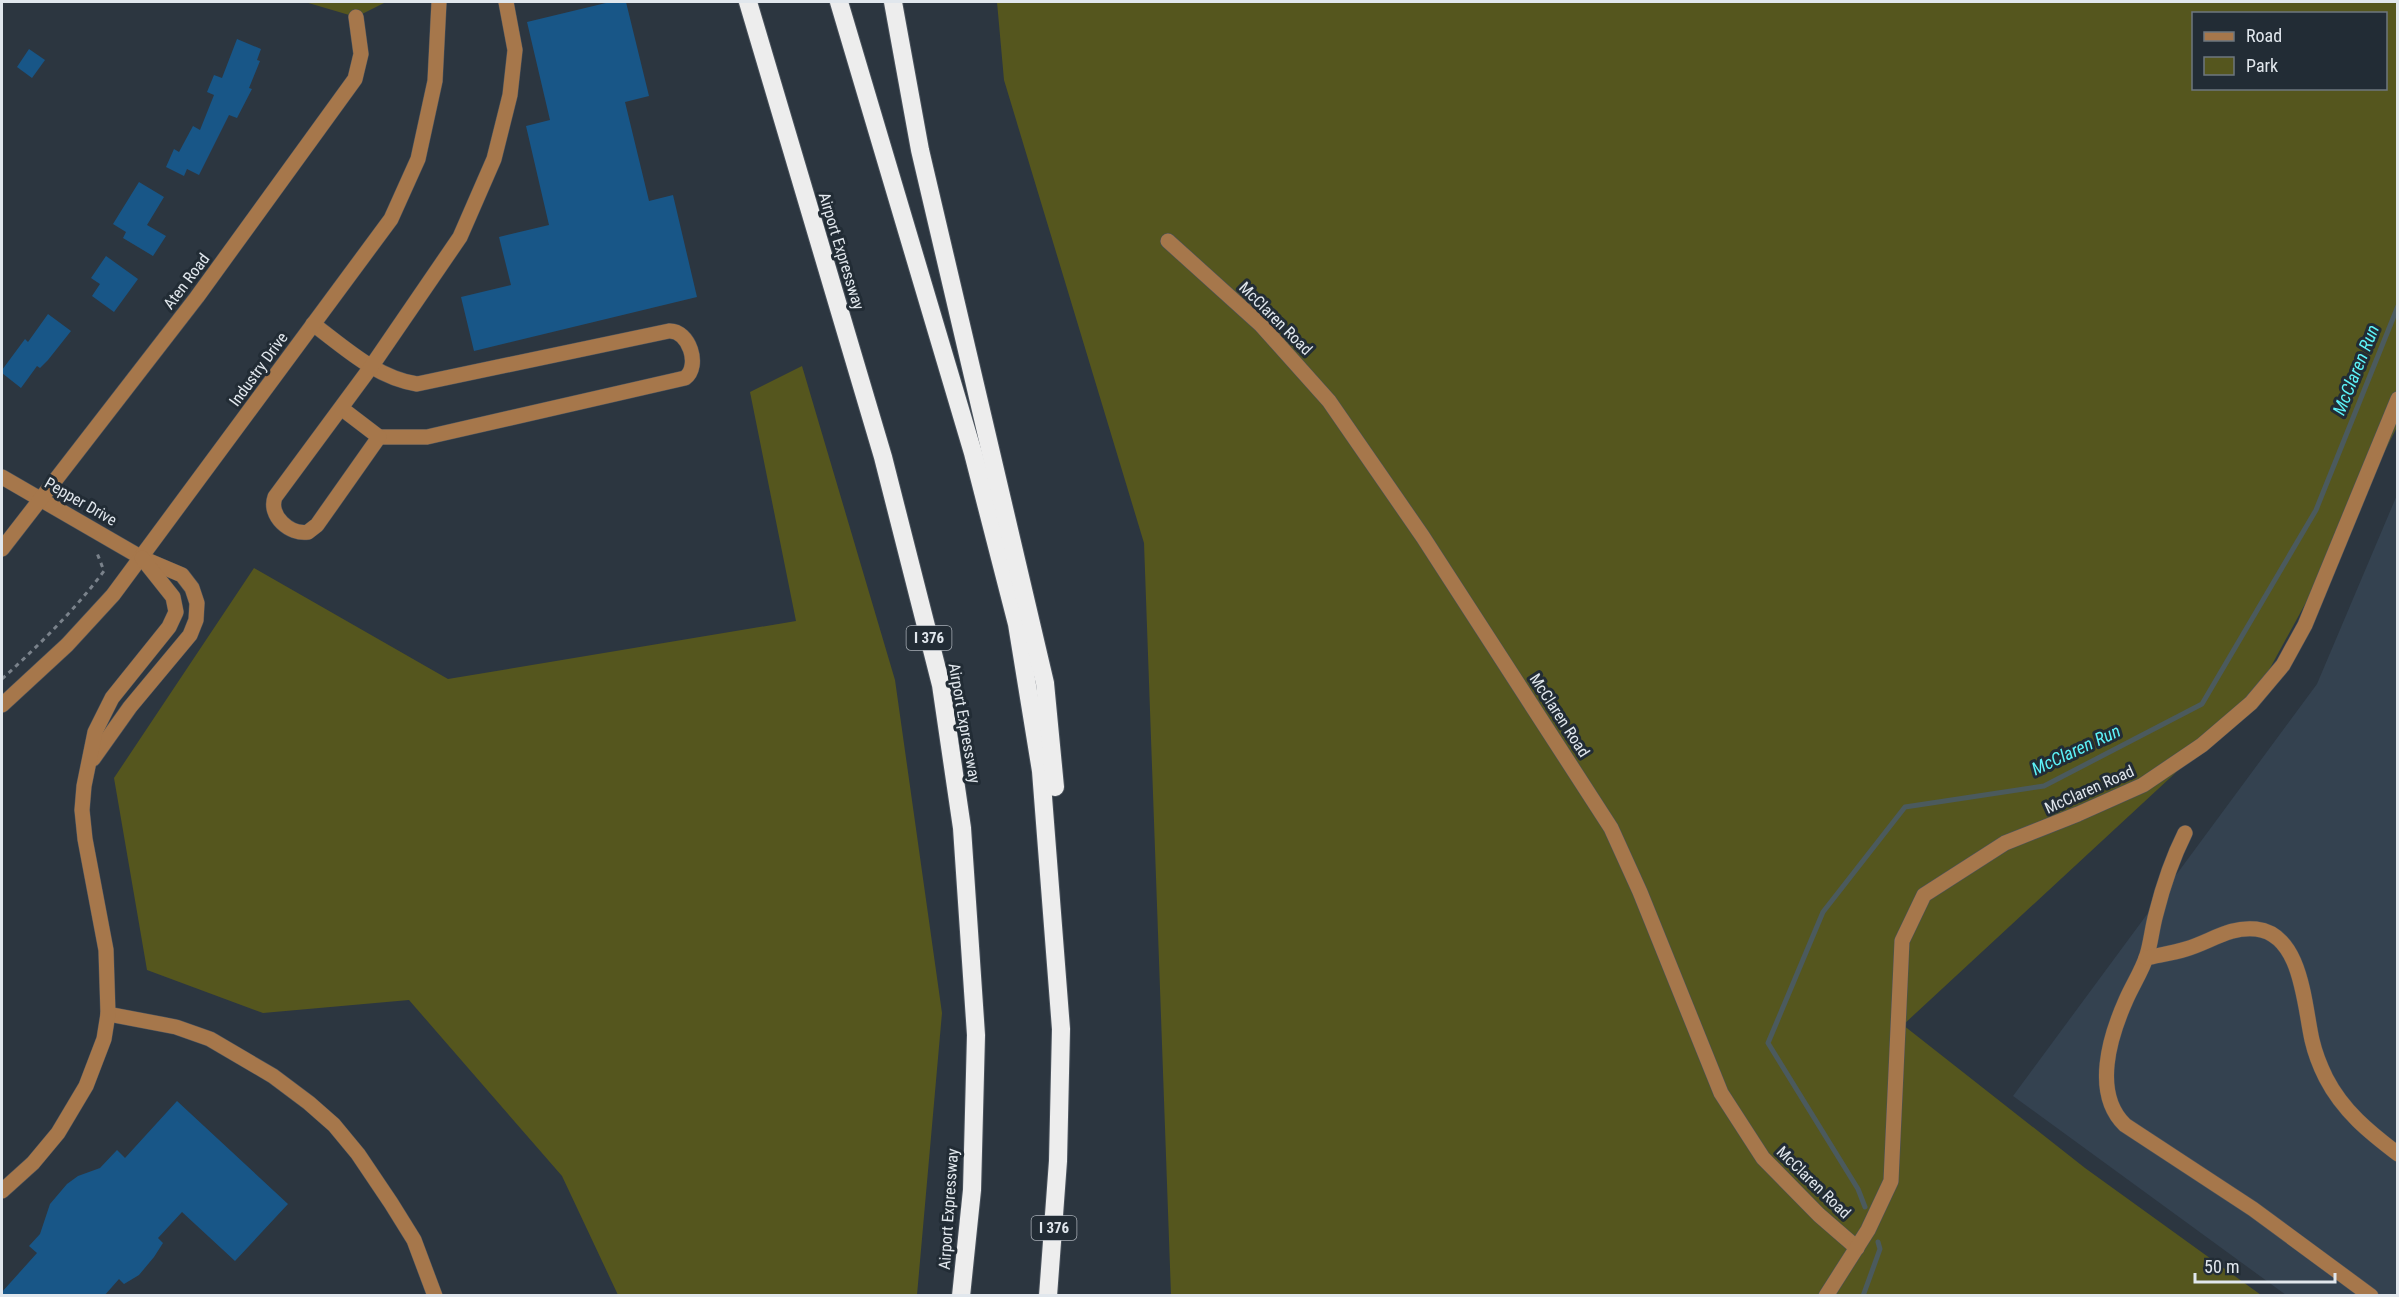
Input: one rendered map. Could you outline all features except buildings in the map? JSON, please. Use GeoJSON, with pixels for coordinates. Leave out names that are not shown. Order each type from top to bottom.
{"type":"FeatureCollection","features":[{"type":"Feature","properties":{"kind":"highway"},"geometry":{"type":"LineString","coordinates":[[738,2],[883,457]]}},
{"type":"Feature","properties":{"kind":"highway","name":"Airport Expressway"},"geometry":{"type":"LineString","coordinates":[[748,2],[883,457],[941,685],[962,828],[976,1035],[972,1190],[961,1296]]}},
{"type":"Feature","properties":{"kind":"highway","name":"I 376"},"geometry":{"type":"LineString","coordinates":[[839,2],[973,453],[1017,624],[1041,771],[1061,1029],[1058,1161],[1048,1296]]}},
{"type":"Feature","properties":{"kind":"highway"},"geometry":{"type":"LineString","coordinates":[[893,2],[920,150],[1045,683],[1060,846],[1061,1029]]}},
{"type":"Feature","properties":{"kind":"street","name":"Industry Drive"},"geometry":{"type":"LineString","coordinates":[[2,705],[67,645],[142,558],[391,219],[418,159],[435,81],[439,2]]}},
{"type":"Feature","properties":{"kind":"street"},"geometry":{"type":"LineString","coordinates":[[379,437],[313,529],[302,533],[278,519],[272,507],[275,497],[371,367],[460,237],[494,159],[510,95],[515,50],[506,2]]}},
{"type":"Feature","properties":{"kind":"street","name":"Aten Road"},"geometry":{"type":"LineString","coordinates":[[2,549],[197,297],[355,80],[361,54],[357,17]]}},
{"type":"Feature","properties":{"kind":"street","name":"McClaren Road"},"geometry":{"type":"LineString","coordinates":[[1168,241],[1261,325],[1329,401],[1423,537],[1611,828],[1640,892],[1721,1093],[1763,1158],[1819,1215],[1857,1248]]}},
{"type":"Feature","properties":{"kind":"street"},"geometry":{"type":"LineString","coordinates":[[313,324],[371,367],[399,382],[417,384],[674,331],[687,340],[693,365],[691,373],[686,378],[427,437],[379,437],[341,408]]}},
{"type":"Feature","properties":{"kind":"street","name":"McClaren Road"},"geometry":{"type":"LineString","coordinates":[[1826,1296],[1868,1230],[1891,1181],[1902,941],[1924,895],[2005,843],[2144,785],[2202,745],[2251,703],[2283,665],[2305,625],[2397,399]]}},
{"type":"Feature","properties":{"kind":"street","name":"Pepper Drive"},"geometry":{"type":"LineString","coordinates":[[2,477],[142,558]]}},
{"type":"Feature","properties":{"kind":"street"},"geometry":{"type":"LineString","coordinates":[[2,1191],[33,1162],[58,1133],[95,1067],[104,1039],[108,1014],[106,950],[85,839],[84,786],[95,732],[112,698],[174,620],[176,612],[173,597],[142,558]]}},
{"type":"Feature","properties":{"kind":"street"},"geometry":{"type":"LineString","coordinates":[[90,764],[130,707],[190,635],[196,620],[197,603],[192,588],[182,575],[142,558]]}},
{"type":"Feature","properties":{"kind":"street"},"geometry":{"type":"LineString","coordinates":[[145,658],[160,671]]}},
{"type":"Feature","properties":{"kind":"street"},"geometry":{"type":"LineString","coordinates":[[2185,833],[2172,861],[2146,958],[2125,1002],[2112,1038],[2106,1082],[2109,1097],[2119,1120],[2253,1209],[2371,1296]]}},
{"type":"Feature","properties":{"kind":"street"},"geometry":{"type":"LineString","coordinates":[[2146,958],[2185,950],[2222,933],[2244,928],[2258,929],[2280,940],[2298,969],[2312,1040],[2326,1078],[2343,1107],[2353,1118],[2397,1154]]}},
{"type":"Feature","properties":{"kind":"street"},"geometry":{"type":"LineString","coordinates":[[108,1014],[176,1027],[210,1039],[256,1065],[309,1103],[334,1125],[358,1154],[391,1203],[414,1240],[435,1296]]}},
{"type":"Feature","properties":{"kind":"path"},"geometry":{"type":"LineString","coordinates":[[2,679],[38,646],[84,598],[104,571],[99,554],[89,548]]}},
{"type":"Feature","properties":{"kind":"shaded area"},"geometry":{"type":"Polygon","coordinates":[[[2397,495],[2397,1295],[2286,1295],[2013,1096],[2317,684],[2397,495]]]}},
{"type":"Feature","properties":{"kind":"green space"},"geometry":{"type":"Polygon","coordinates":[[[305,2],[386,2],[356,17],[305,2]]]}},
{"type":"Feature","properties":{"kind":"green space"},"geometry":{"type":"Polygon","coordinates":[[[997,2],[2397,2],[2397,427],[2340,540],[2251,703],[1903,1025],[2085,1168],[2261,1295],[1171,1295],[1144,543],[1004,80],[997,2]]]}},
{"type":"Feature","properties":{"kind":"green space"},"geometry":{"type":"Polygon","coordinates":[[[802,366],[895,680],[942,1013],[917,1295],[618,1295],[562,1176],[409,1000],[263,1013],[147,970],[114,778],[254,568],[448,679],[796,621],[750,392],[802,366]]]}},
{"type":"Feature","properties":{"kind":"waterway","name":"McClaren Run"},"geometry":{"type":"LineString","coordinates":[[1865,1207],[1858,1189],[1768,1043],[1823,912],[1905,807],[2044,786],[2202,704],[2316,510],[2398,306]]}},
{"type":"Feature","properties":{"kind":"waterway","name":"McClaren Run"},"geometry":{"type":"LineString","coordinates":[[1863,1296],[1880,1249],[1878,1242]]}}]}
